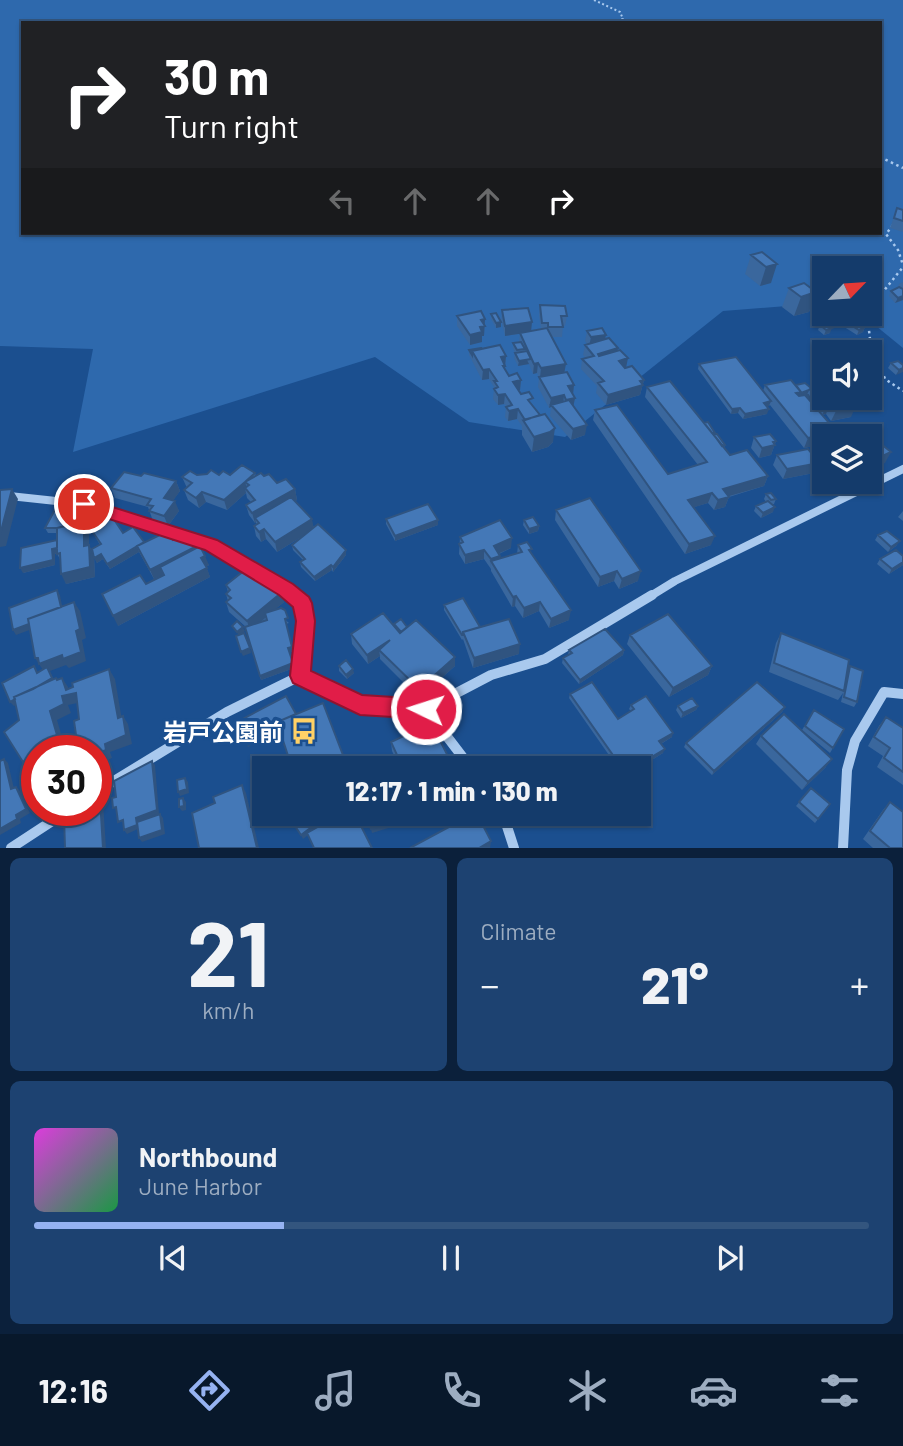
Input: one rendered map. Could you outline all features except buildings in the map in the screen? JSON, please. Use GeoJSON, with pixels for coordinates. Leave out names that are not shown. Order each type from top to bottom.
{"type":"FeatureCollection","features":[{"type":"Feature","properties":{"kind":"street"},"geometry":{"type":"LineString","coordinates":[[300,676],[360,705],[426,709],[491,675],[545,659],[675,581],[903,469]]}},
{"type":"Feature","properties":{"kind":"street"},"geometry":{"type":"LineString","coordinates":[[0,495],[84,504],[97,508],[211,545],[275,583],[302,603],[306,621],[300,676]]}},
{"type":"Feature","properties":{"kind":"street"},"geometry":{"type":"LineString","coordinates":[[112,782],[227,712],[300,676]]}},
{"type":"Feature","properties":{"kind":"street"},"geometry":{"type":"LineString","coordinates":[[843,848],[847,770],[855,741],[884,692],[903,694]]}},
{"type":"Feature","properties":{"kind":"street"},"geometry":{"type":"LineString","coordinates":[[426,709],[462,756]]}},
{"type":"Feature","properties":{"kind":"street"},"geometry":{"type":"LineString","coordinates":[[11,848],[45,826]]}},
{"type":"Feature","properties":{"kind":"street"},"geometry":{"type":"LineString","coordinates":[[507,826],[514,848]]}},
{"type":"Feature","properties":{"kind":"path"},"geometry":{"type":"LineString","coordinates":[[594,0],[620,12],[623,19],[615,21]]}},
{"type":"Feature","properties":{"kind":"path"},"geometry":{"type":"LineString","coordinates":[[882,158],[903,168]]}},
{"type":"Feature","properties":{"kind":"path"},"geometry":{"type":"LineString","coordinates":[[882,293],[903,266],[898,250],[886,234],[896,222]]}},
{"type":"Feature","properties":{"kind":"path"},"geometry":{"type":"LineString","coordinates":[[868,326],[870,339],[885,379],[903,391]]}},
{"type":"Feature","properties":{"kind":"shaded area"},"geometry":{"type":"Polygon","coordinates":[[[0,0],[903,0],[903,348],[876,326],[882,326],[882,256],[812,256],[812,304],[723,311],[565,437],[469,422],[375,357],[73,452],[93,349],[0,346],[0,0]]]}},
{"type":"Feature","properties":{"kind":"place","name":"岩戸公園前"},"geometry":{"type":"Point","coordinates":[304,731]}},
{"type":"Feature","properties":{"kind":"route"},"geometry":{"type":"LineString","coordinates":[[84,504],[211,545],[286,590],[302,603],[306,621],[300,676],[360,705],[426,709]]}}]}
